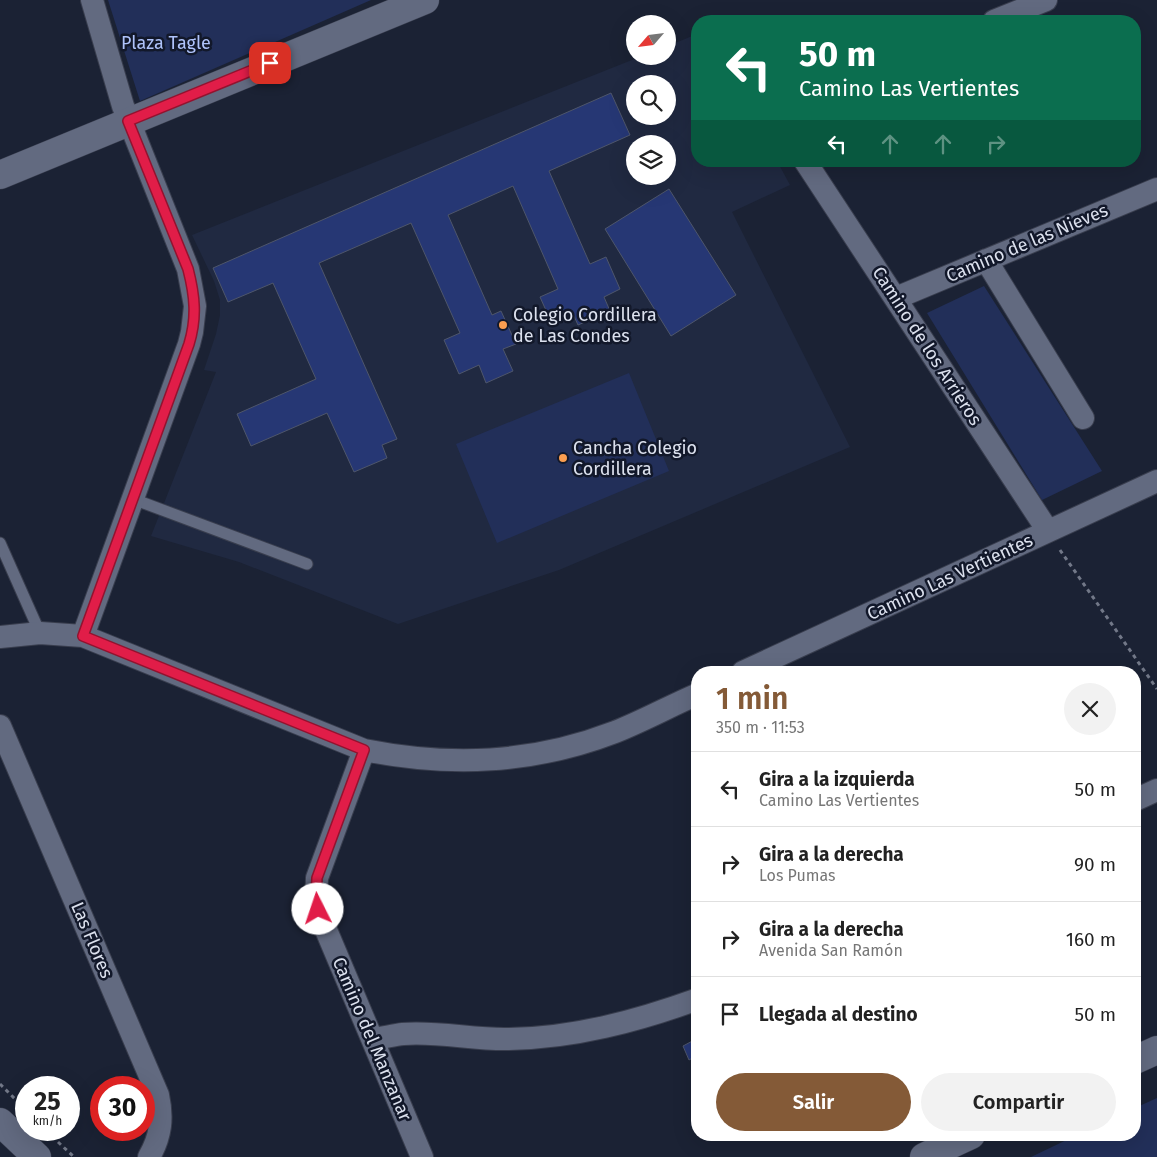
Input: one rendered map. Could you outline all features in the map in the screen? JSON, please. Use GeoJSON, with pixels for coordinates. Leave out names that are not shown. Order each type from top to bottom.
{"type":"FeatureCollection","features":[{"type":"Feature","properties":{"kind":"street"},"geometry":{"type":"LineString","coordinates":[[83,636],[189,344],[195,306],[188,269],[128,121],[92,0]]}},
{"type":"Feature","properties":{"kind":"street"},"geometry":{"type":"LineString","coordinates":[[0,174],[57,153],[128,121],[425,0]]}},
{"type":"Feature","properties":{"kind":"street"},"geometry":{"type":"LineString","coordinates":[[1009,15],[1046,0]]}},
{"type":"Feature","properties":{"kind":"street","name":"Camino de los Arrieros"},"geometry":{"type":"LineString","coordinates":[[809,167],[1048,531]]}},
{"type":"Feature","properties":{"kind":"street","name":"Camino de las Nieves"},"geometry":{"type":"LineString","coordinates":[[896,298],[1157,189]]}},
{"type":"Feature","properties":{"kind":"street"},"geometry":{"type":"LineString","coordinates":[[986,260],[1083,418]]}},
{"type":"Feature","properties":{"kind":"street","name":"Camino Las Vertientes"},"geometry":{"type":"LineString","coordinates":[[756,666],[1157,481]]}},
{"type":"Feature","properties":{"kind":"street"},"geometry":{"type":"LineString","coordinates":[[0,637],[40,633],[83,636],[364,750],[399,757],[435,761],[506,759],[580,744],[616,732],[691,697]]}},
{"type":"Feature","properties":{"kind":"street","name":"Las Flores"},"geometry":{"type":"LineString","coordinates":[[0,726],[158,1095],[161,1123],[159,1136],[149,1157]]}},
{"type":"Feature","properties":{"kind":"street","name":"Camino del Manzanar"},"geometry":{"type":"LineString","coordinates":[[364,750],[317,878],[316,899],[321,918],[422,1157]]}},
{"type":"Feature","properties":{"kind":"street"},"geometry":{"type":"LineString","coordinates":[[1141,797],[1157,790]]}},
{"type":"Feature","properties":{"kind":"street"},"geometry":{"type":"LineString","coordinates":[[373,1039],[403,1034],[508,1039],[548,1036],[626,1022],[691,1001]]}},
{"type":"Feature","properties":{"kind":"street"},"geometry":{"type":"LineString","coordinates":[[1141,1057],[1157,1050]]}},
{"type":"Feature","properties":{"kind":"street"},"geometry":{"type":"LineString","coordinates":[[0,1122],[37,1157]]}},
{"type":"Feature","properties":{"kind":"street"},"geometry":{"type":"LineString","coordinates":[[924,1157],[958,1141]]}},
{"type":"Feature","properties":{"kind":"lane"},"geometry":{"type":"LineString","coordinates":[[133,500],[307,564]]}},
{"type":"Feature","properties":{"kind":"lane"},"geometry":{"type":"LineString","coordinates":[[0,543],[40,633]]}},
{"type":"Feature","properties":{"kind":"path"},"geometry":{"type":"LineString","coordinates":[[1048,531],[1157,689]]}},
{"type":"Feature","properties":{"kind":"path"},"geometry":{"type":"LineString","coordinates":[[0,1084],[15,1099]]}},
{"type":"Feature","properties":{"kind":"shaded area","name":"Colegio Cordillera de Las Condes"},"geometry":{"type":"Polygon","coordinates":[[[691,36],[691,167],[780,167],[790,185],[732,212],[850,447],[559,570],[398,624],[239,562],[151,536],[216,372],[204,370],[216,334],[220,315],[220,300],[214,281],[192,235],[626,62],[626,65],[676,65],[676,43],[691,36]]]}},
{"type":"Feature","properties":{"kind":"green space","name":"Plaza Tagle"},"geometry":{"type":"Polygon","coordinates":[[[108,0],[371,0],[140,101],[108,0]]]}},
{"type":"Feature","properties":{"kind":"green space"},"geometry":{"type":"Polygon","coordinates":[[[984,286],[1102,471],[1042,500],[927,313],[984,286]]]}},
{"type":"Feature","properties":{"kind":"green space","name":"Cancha Colegio Cordillera"},"geometry":{"type":"Polygon","coordinates":[[[629,373],[669,471],[497,543],[456,444],[629,373]]]}},
{"type":"Feature","properties":{"kind":"green space"},"geometry":{"type":"Polygon","coordinates":[[[1157,1098],[1157,1157],[1031,1157],[1064,1141],[1141,1141],[1141,1105],[1157,1098]]]}},
{"type":"Feature","properties":{"kind":"building"},"geometry":{"type":"Polygon","coordinates":[[[611,93],[630,135],[626,135],[626,137],[549,171],[590,264],[606,257],[620,289],[604,297],[610,311],[578,325],[574,316],[553,326],[540,297],[558,289],[513,186],[448,215],[492,315],[501,311],[516,344],[503,349],[513,371],[486,383],[479,365],[459,374],[444,340],[460,333],[411,223],[319,263],[397,439],[382,445],[387,458],[354,472],[327,413],[251,446],[237,414],[316,379],[273,283],[228,302],[213,268],[611,93]]]}},
{"type":"Feature","properties":{"kind":"building"},"geometry":{"type":"Polygon","coordinates":[[[669,189],[736,295],[671,336],[605,229],[669,189]]]}},
{"type":"Feature","properties":{"kind":"building"},"geometry":{"type":"Polygon","coordinates":[[[691,1042],[691,1059],[689,1060],[683,1046],[691,1042]]]}},
{"type":"Feature","properties":{"kind":"place","name":"Colegio Cordillera de Las Condes"},"geometry":{"type":"Point","coordinates":[503,325]}},
{"type":"Feature","properties":{"kind":"place","name":"Cancha Colegio Cordillera"},"geometry":{"type":"Point","coordinates":[563,458]}},
{"type":"Feature","properties":{"kind":"route"},"geometry":{"type":"LineString","coordinates":[[270,63],[128,121],[137,139],[188,269],[193,287],[195,319],[189,344],[83,636],[364,750],[317,878],[315,889],[318,909]]}}]}
